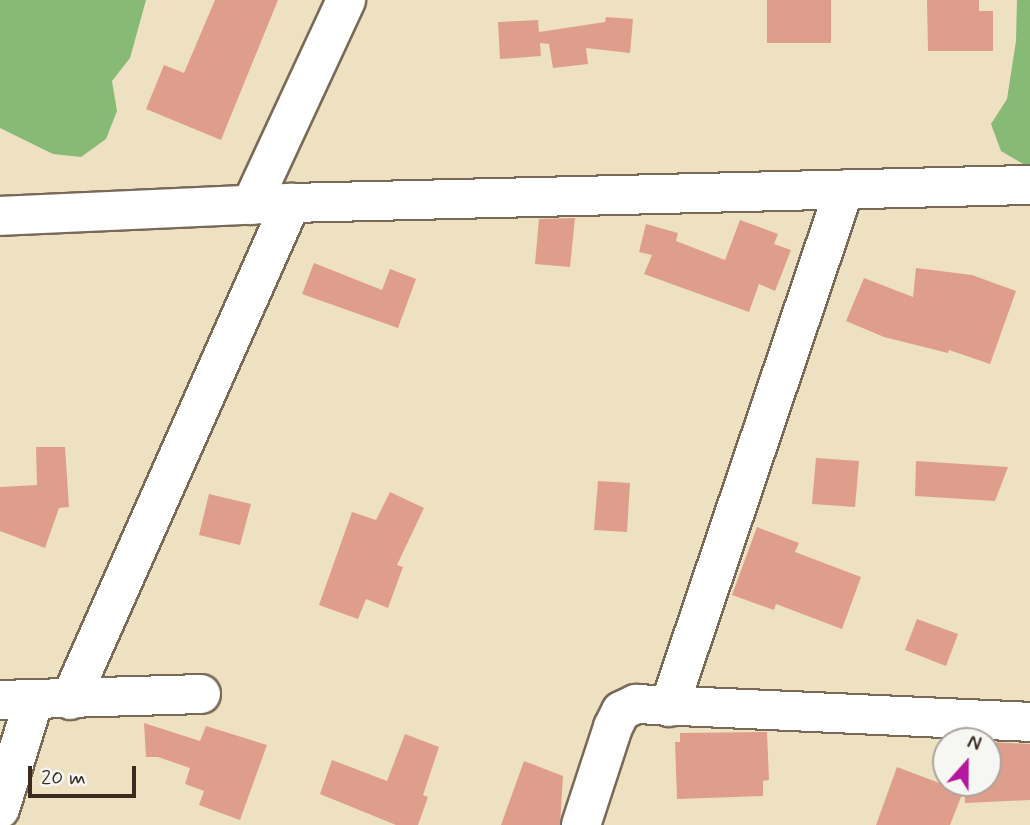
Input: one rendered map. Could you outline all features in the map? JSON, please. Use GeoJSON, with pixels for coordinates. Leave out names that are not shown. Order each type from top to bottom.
{"type":"FeatureCollection","features":[{"type":"Feature","properties":{"kind":"street"},"geometry":{"type":"LineString","coordinates":[[251,205],[346,0]]}},
{"type":"Feature","properties":{"kind":"street"},"geometry":{"type":"LineString","coordinates":[[0,216],[291,203],[1030,185]]}},
{"type":"Feature","properties":{"kind":"street"},"geometry":{"type":"LineString","coordinates":[[669,707],[844,190]]}},
{"type":"Feature","properties":{"kind":"street"},"geometry":{"type":"LineString","coordinates":[[0,809],[35,700],[291,203]]}},
{"type":"Feature","properties":{"kind":"street"},"geometry":{"type":"LineString","coordinates":[[35,700],[201,694]]}},
{"type":"Feature","properties":{"kind":"street"},"geometry":{"type":"LineString","coordinates":[[581,825],[613,727],[621,711],[636,704],[1030,722]]}},
{"type":"Feature","properties":{"kind":"green space"},"geometry":{"type":"Polygon","coordinates":[[[0,0],[146,0],[130,58],[112,81],[117,111],[106,139],[81,157],[53,154],[0,128],[0,0]]]}},
{"type":"Feature","properties":{"kind":"green space"},"geometry":{"type":"Polygon","coordinates":[[[1017,0],[1030,0],[1030,168],[1001,151],[991,124],[1007,99],[1016,41],[1017,0]]]}},
{"type":"Feature","properties":{"kind":"building"},"geometry":{"type":"Polygon","coordinates":[[[215,0],[278,0],[221,140],[146,109],[164,65],[184,73],[215,0]]]}},
{"type":"Feature","properties":{"kind":"building"},"geometry":{"type":"Polygon","coordinates":[[[767,0],[831,0],[831,43],[767,43],[767,0]]]}},
{"type":"Feature","properties":{"kind":"building"},"geometry":{"type":"Polygon","coordinates":[[[927,0],[979,0],[979,11],[993,11],[993,51],[928,51],[927,0]]]}},
{"type":"Feature","properties":{"kind":"building"},"geometry":{"type":"Polygon","coordinates":[[[606,17],[633,19],[630,53],[586,48],[588,64],[553,68],[549,44],[540,43],[541,56],[500,59],[498,22],[538,20],[539,32],[605,22],[606,17]]]}},
{"type":"Feature","properties":{"kind":"building"},"geometry":{"type":"Polygon","coordinates":[[[575,218],[570,267],[535,264],[539,219],[575,218]]]}},
{"type":"Feature","properties":{"kind":"building"},"geometry":{"type":"Polygon","coordinates":[[[740,220],[778,234],[774,244],[791,250],[775,291],[759,284],[749,312],[644,274],[652,255],[639,252],[646,224],[678,233],[676,241],[725,260],[740,220]]]}},
{"type":"Feature","properties":{"kind":"building"},"geometry":{"type":"Polygon","coordinates":[[[314,263],[382,290],[390,269],[416,279],[398,328],[302,294],[314,263]]]}},
{"type":"Feature","properties":{"kind":"building"},"geometry":{"type":"Polygon","coordinates":[[[916,268],[972,275],[1016,291],[990,364],[949,350],[948,353],[884,337],[846,321],[864,278],[913,297],[916,268]]]}},
{"type":"Feature","properties":{"kind":"building"},"geometry":{"type":"Polygon","coordinates":[[[36,447],[65,447],[69,507],[59,508],[45,548],[0,531],[0,487],[37,485],[36,447]]]}},
{"type":"Feature","properties":{"kind":"building"},"geometry":{"type":"Polygon","coordinates":[[[816,458],[859,461],[855,507],[812,504],[816,458]]]}},
{"type":"Feature","properties":{"kind":"building"},"geometry":{"type":"Polygon","coordinates":[[[916,461],[1008,467],[995,501],[915,496],[916,461]]]}},
{"type":"Feature","properties":{"kind":"building"},"geometry":{"type":"Polygon","coordinates":[[[598,481],[630,483],[627,532],[594,530],[598,481]]]}},
{"type":"Feature","properties":{"kind":"building"},"geometry":{"type":"Polygon","coordinates":[[[390,492],[424,508],[397,565],[403,567],[388,608],[366,599],[358,619],[319,605],[352,512],[376,520],[390,492]]]}},
{"type":"Feature","properties":{"kind":"building"},"geometry":{"type":"Polygon","coordinates":[[[209,494],[251,504],[240,545],[199,535],[209,494]]]}},
{"type":"Feature","properties":{"kind":"building"},"geometry":{"type":"Polygon","coordinates":[[[757,527],[799,543],[795,552],[861,577],[842,629],[776,604],[774,610],[732,595],[757,527]]]}},
{"type":"Feature","properties":{"kind":"building"},"geometry":{"type":"Polygon","coordinates":[[[917,619],[958,634],[946,666],[905,650],[917,619]]]}},
{"type":"Feature","properties":{"kind":"building"},"geometry":{"type":"Polygon","coordinates":[[[144,723],[200,741],[206,726],[267,745],[240,820],[199,805],[204,791],[185,784],[190,768],[158,757],[146,757],[144,723]]]}},
{"type":"Feature","properties":{"kind":"building"},"geometry":{"type":"Polygon","coordinates":[[[767,732],[769,780],[763,781],[763,796],[677,799],[675,742],[680,742],[680,733],[767,732]]]}},
{"type":"Feature","properties":{"kind":"building"},"geometry":{"type":"Polygon","coordinates":[[[405,734],[439,747],[423,795],[428,797],[418,825],[396,825],[320,794],[332,760],[387,781],[405,734]]]}},
{"type":"Feature","properties":{"kind":"building"},"geometry":{"type":"Polygon","coordinates":[[[1002,743],[1030,744],[1030,800],[965,803],[965,797],[1002,797],[1002,743]]]}},
{"type":"Feature","properties":{"kind":"building"},"geometry":{"type":"Polygon","coordinates":[[[524,761],[563,776],[560,825],[501,825],[524,761]]]}},
{"type":"Feature","properties":{"kind":"building"},"geometry":{"type":"Polygon","coordinates":[[[897,767],[932,780],[932,797],[961,797],[950,825],[876,825],[897,767]]]}}]}
